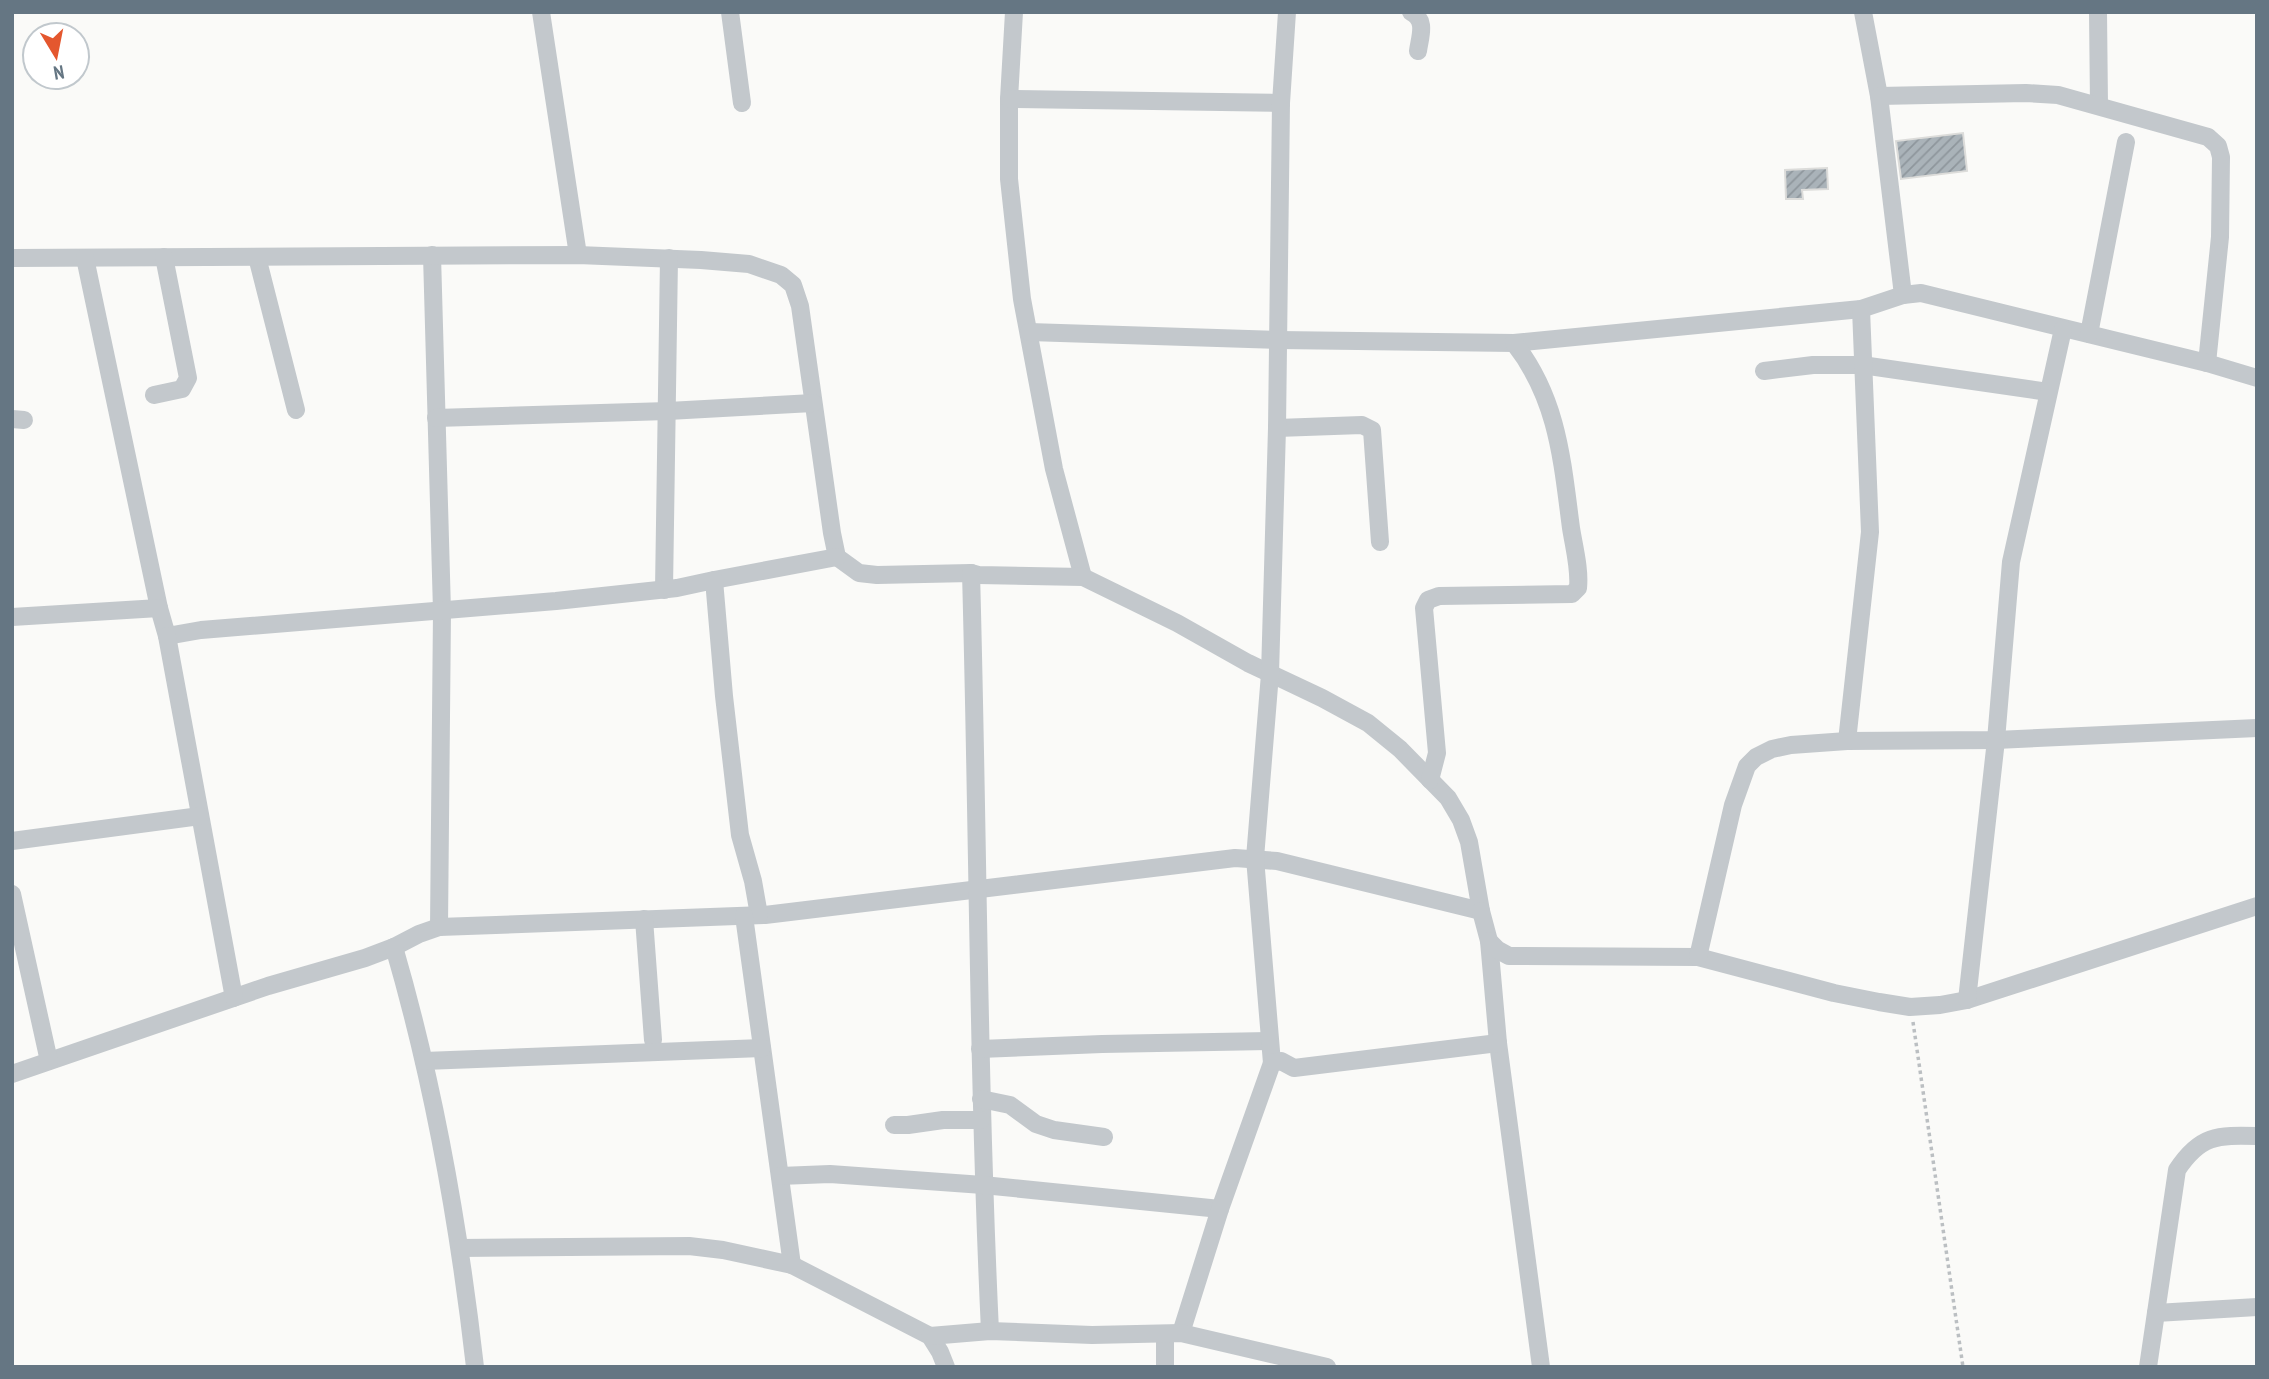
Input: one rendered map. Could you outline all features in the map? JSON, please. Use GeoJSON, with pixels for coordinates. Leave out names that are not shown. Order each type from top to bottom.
{"type":"FeatureCollection","features":[{"type":"Feature","properties":{"kind":"street"},"geometry":{"type":"LineString","coordinates":[[541,12],[578,255]]}},
{"type":"Feature","properties":{"kind":"street"},"geometry":{"type":"LineString","coordinates":[[730,12],[743,103]]}},
{"type":"Feature","properties":{"kind":"street"},"geometry":{"type":"LineString","coordinates":[[1014,12],[1009,99],[1009,179],[1023,299],[1054,469],[1083,577]]}},
{"type":"Feature","properties":{"kind":"street"},"geometry":{"type":"LineString","coordinates":[[1165,1367],[1173,1333],[1272,1063],[1255,858],[1270,674],[1279,340],[1281,103],[1287,12]]}},
{"type":"Feature","properties":{"kind":"street"},"geometry":{"type":"LineString","coordinates":[[1411,12],[1419,16],[1422,24],[1418,51]]}},
{"type":"Feature","properties":{"kind":"street"},"geometry":{"type":"LineString","coordinates":[[1863,12],[1879,96],[1903,295]]}},
{"type":"Feature","properties":{"kind":"street"},"geometry":{"type":"LineString","coordinates":[[2098,12],[2099,105]]}},
{"type":"Feature","properties":{"kind":"street"},"geometry":{"type":"LineString","coordinates":[[1879,96],[2026,93],[2058,95],[2208,137],[2218,146],[2221,157],[2220,237],[2207,363]]}},
{"type":"Feature","properties":{"kind":"street"},"geometry":{"type":"LineString","coordinates":[[1009,99],[1281,103]]}},
{"type":"Feature","properties":{"kind":"street"},"geometry":{"type":"LineString","coordinates":[[2089,334],[2126,142]]}},
{"type":"Feature","properties":{"kind":"street"},"geometry":{"type":"LineString","coordinates":[[432,255],[442,611],[439,927]]}},
{"type":"Feature","properties":{"kind":"street"},"geometry":{"type":"LineString","coordinates":[[12,258],[578,255],[749,264],[788,280],[793,285],[800,306],[837,557],[859,573],[1083,577],[1368,723],[1385,736],[1448,798],[1461,820],[1469,842],[1489,941],[1498,1043],[1541,1367]]}},
{"type":"Feature","properties":{"kind":"street"},"geometry":{"type":"LineString","coordinates":[[154,395],[182,389],[188,378],[164,257]]}},
{"type":"Feature","properties":{"kind":"street"},"geometry":{"type":"LineString","coordinates":[[257,257],[296,410]]}},
{"type":"Feature","properties":{"kind":"street"},"geometry":{"type":"LineString","coordinates":[[85,258],[167,636],[234,998]]}},
{"type":"Feature","properties":{"kind":"street"},"geometry":{"type":"LineString","coordinates":[[664,590],[668,258]]}},
{"type":"Feature","properties":{"kind":"street"},"geometry":{"type":"LineString","coordinates":[[1029,332],[1279,340],[1514,343],[1861,309],[1903,295],[1921,293],[2207,363],[2257,378]]}},
{"type":"Feature","properties":{"kind":"street"},"geometry":{"type":"LineString","coordinates":[[1847,741],[1870,532],[1861,309]]}},
{"type":"Feature","properties":{"kind":"street"},"geometry":{"type":"LineString","coordinates":[[1967,1000],[1996,740],[2011,562],[2063,329]]}},
{"type":"Feature","properties":{"kind":"street"},"geometry":{"type":"LineString","coordinates":[[1430,779],[1437,753],[1424,608],[1428,600],[1439,596],[1572,594],[1578,588],[1560,450],[1552,415],[1539,380],[1514,343]]}},
{"type":"Feature","properties":{"kind":"street"},"geometry":{"type":"LineString","coordinates":[[1764,370],[1814,365],[1862,365],[2048,392]]}},
{"type":"Feature","properties":{"kind":"street"},"geometry":{"type":"LineString","coordinates":[[436,418],[668,411],[813,402]]}},
{"type":"Feature","properties":{"kind":"street"},"geometry":{"type":"LineString","coordinates":[[1277,428],[1362,425],[1372,430],[1381,542]]}},
{"type":"Feature","properties":{"kind":"street"},"geometry":{"type":"LineString","coordinates":[[167,636],[201,630],[664,590],[837,557]]}},
{"type":"Feature","properties":{"kind":"street"},"geometry":{"type":"LineString","coordinates":[[971,573],[981,1120],[990,1331]]}},
{"type":"Feature","properties":{"kind":"street"},"geometry":{"type":"LineString","coordinates":[[714,580],[723,696],[740,835],[753,881],[751,915],[762,1048],[792,1265]]}},
{"type":"Feature","properties":{"kind":"street"},"geometry":{"type":"LineString","coordinates":[[12,617],[159,608]]}},
{"type":"Feature","properties":{"kind":"street"},"geometry":{"type":"LineString","coordinates":[[1698,957],[1733,805],[1747,766],[1756,757],[1772,749],[1847,741],[1996,740],[2257,728]]}},
{"type":"Feature","properties":{"kind":"street"},"geometry":{"type":"LineString","coordinates":[[12,841],[200,816]]}},
{"type":"Feature","properties":{"kind":"street"},"geometry":{"type":"LineString","coordinates":[[12,1074],[234,998],[365,958],[439,927],[821,910],[1216,860],[1255,858],[1481,911]]}},
{"type":"Feature","properties":{"kind":"street"},"geometry":{"type":"LineString","coordinates":[[12,894],[49,1061]]}},
{"type":"Feature","properties":{"kind":"street"},"geometry":{"type":"LineString","coordinates":[[1492,972],[1495,964],[1509,956],[1698,957],[1834,993],[1910,1006],[1967,1000],[2257,906]]}},
{"type":"Feature","properties":{"kind":"street"},"geometry":{"type":"LineString","coordinates":[[644,919],[653,1040]]}},
{"type":"Feature","properties":{"kind":"street"},"geometry":{"type":"LineString","coordinates":[[1489,941],[1509,956]]}},
{"type":"Feature","properties":{"kind":"street"},"geometry":{"type":"LineString","coordinates":[[394,947],[424,1060],[460,1248],[475,1367]]}},
{"type":"Feature","properties":{"kind":"street"},"geometry":{"type":"LineString","coordinates":[[980,1049],[1269,1041]]}},
{"type":"Feature","properties":{"kind":"street"},"geometry":{"type":"LineString","coordinates":[[1272,1063],[1281,1061],[1294,1068],[1498,1043]]}},
{"type":"Feature","properties":{"kind":"street"},"geometry":{"type":"LineString","coordinates":[[424,1060],[762,1048]]}},
{"type":"Feature","properties":{"kind":"street"},"geometry":{"type":"LineString","coordinates":[[981,1099],[1007,1104],[1035,1124],[1054,1130],[1104,1137]]}},
{"type":"Feature","properties":{"kind":"street"},"geometry":{"type":"LineString","coordinates":[[894,1125],[943,1120],[981,1120]]}},
{"type":"Feature","properties":{"kind":"street"},"geometry":{"type":"LineString","coordinates":[[2148,1367],[2177,1170],[2188,1153],[2209,1140],[2230,1135],[2257,1136]]}},
{"type":"Feature","properties":{"kind":"street"},"geometry":{"type":"LineString","coordinates":[[780,1176],[830,1174],[983,1185],[1220,1209]]}},
{"type":"Feature","properties":{"kind":"street"},"geometry":{"type":"LineString","coordinates":[[460,1248],[689,1246],[723,1250],[792,1265],[930,1336],[946,1367]]}},
{"type":"Feature","properties":{"kind":"street"},"geometry":{"type":"LineString","coordinates":[[2156,1313],[2257,1307]]}},
{"type":"Feature","properties":{"kind":"street"},"geometry":{"type":"LineString","coordinates":[[930,1336],[990,1331],[1092,1335],[1173,1333],[1327,1367]]}},
{"type":"Feature","properties":{"kind":"path"},"geometry":{"type":"LineString","coordinates":[[1910,1006],[1963,1367]]}},
{"type":"Feature","properties":{"kind":"building"},"geometry":{"type":"Polygon","coordinates":[[[1963,133],[1967,171],[1901,179],[1896,141],[1963,133]]]}},
{"type":"Feature","properties":{"kind":"building"},"geometry":{"type":"Polygon","coordinates":[[[1827,168],[1828,189],[1802,190],[1803,199],[1786,199],[1785,170],[1827,168]]]}}]}
